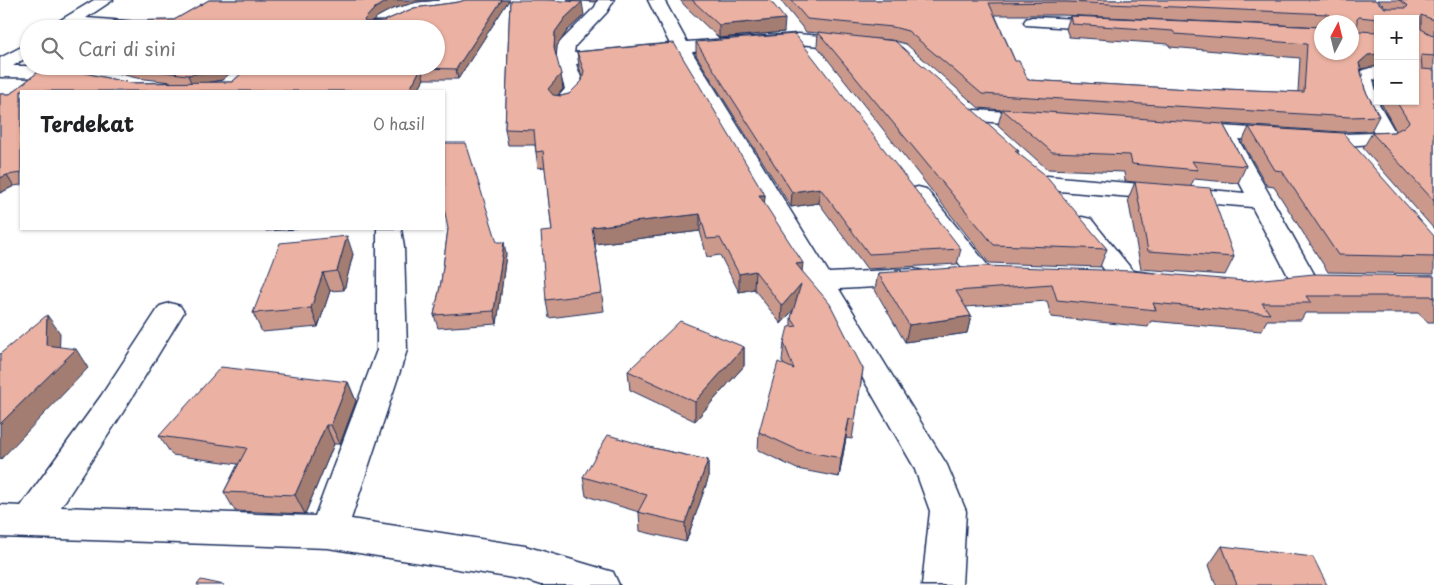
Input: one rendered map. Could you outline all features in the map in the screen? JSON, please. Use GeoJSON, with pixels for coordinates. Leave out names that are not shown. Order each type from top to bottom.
{"type":"FeatureCollection","features":[{"type":"Feature","properties":{"kind":"street"},"geometry":{"type":"LineString","coordinates":[[71,20],[105,0]]}},
{"type":"Feature","properties":{"kind":"street"},"geometry":{"type":"LineString","coordinates":[[656,0],[681,48],[930,465],[948,512],[942,585]]}},
{"type":"Feature","properties":{"kind":"street"},"geometry":{"type":"LineString","coordinates":[[584,8],[603,4]]}},
{"type":"Feature","properties":{"kind":"street"},"geometry":{"type":"LineString","coordinates":[[562,104],[574,94],[575,89],[566,59],[566,45],[603,4]]}},
{"type":"Feature","properties":{"kind":"street"},"geometry":{"type":"LineString","coordinates":[[1032,22],[1120,25]]}},
{"type":"Feature","properties":{"kind":"street"},"geometry":{"type":"LineString","coordinates":[[793,31],[816,62]]}},
{"type":"Feature","properties":{"kind":"street"},"geometry":{"type":"LineString","coordinates":[[566,59],[593,58],[681,48],[793,31],[872,45]]}},
{"type":"Feature","properties":{"kind":"street"},"geometry":{"type":"LineString","coordinates":[[0,66],[20,54]]}},
{"type":"Feature","properties":{"kind":"street"},"geometry":{"type":"LineString","coordinates":[[0,71],[20,71]]}},
{"type":"Feature","properties":{"kind":"street"},"geometry":{"type":"LineString","coordinates":[[1174,129],[1342,140],[1384,139],[1387,137],[1369,104],[1363,77],[1374,73]]}},
{"type":"Feature","properties":{"kind":"street"},"geometry":{"type":"LineString","coordinates":[[996,136],[967,110],[1054,121]]}},
{"type":"Feature","properties":{"kind":"street"},"geometry":{"type":"LineString","coordinates":[[1224,132],[1304,282]]}},
{"type":"Feature","properties":{"kind":"street"},"geometry":{"type":"LineString","coordinates":[[1342,140],[1360,161]]}},
{"type":"Feature","properties":{"kind":"street"},"geometry":{"type":"LineString","coordinates":[[1126,278],[1040,176],[1261,201]]}},
{"type":"Feature","properties":{"kind":"street"},"geometry":{"type":"LineString","coordinates":[[820,282],[990,274],[907,180]]}},
{"type":"Feature","properties":{"kind":"street"},"geometry":{"type":"LineString","coordinates":[[328,532],[392,350],[389,230]]}},
{"type":"Feature","properties":{"kind":"street"},"geometry":{"type":"LineString","coordinates":[[1096,277],[1175,282]]}},
{"type":"Feature","properties":{"kind":"street"},"geometry":{"type":"LineString","coordinates":[[15,522],[112,404],[170,312]]}},
{"type":"Feature","properties":{"kind":"street"},"geometry":{"type":"LineString","coordinates":[[15,522],[328,532],[525,563],[599,585]]}},
{"type":"Feature","properties":{"kind":"building"},"geometry":{"type":"Polygon","coordinates":[[[209,0],[390,0],[375,8],[364,20],[174,20],[209,0]]]}},
{"type":"Feature","properties":{"kind":"building"},"geometry":{"type":"Polygon","coordinates":[[[465,0],[502,0],[456,69],[445,69],[445,20],[386,20],[414,8],[465,0]]]}},
{"type":"Feature","properties":{"kind":"building"},"geometry":{"type":"Polygon","coordinates":[[[510,0],[582,2],[565,18],[555,32],[554,48],[561,74],[548,89],[553,95],[569,94],[582,81],[584,71],[577,52],[674,43],[765,195],[759,195],[803,263],[796,264],[830,304],[863,369],[855,420],[849,419],[841,458],[798,450],[759,432],[778,362],[794,369],[784,343],[788,327],[797,326],[791,318],[801,284],[782,306],[755,271],[739,274],[720,238],[707,239],[700,214],[592,227],[602,293],[546,300],[541,232],[552,231],[543,151],[536,152],[534,130],[505,129],[510,0]]]}},
{"type":"Feature","properties":{"kind":"building"},"geometry":{"type":"Polygon","coordinates":[[[692,0],[770,0],[785,19],[719,25],[692,0]]]}},
{"type":"Feature","properties":{"kind":"building"},"geometry":{"type":"Polygon","coordinates":[[[791,0],[1375,0],[1385,8],[1406,8],[1408,6],[1399,0],[1434,0],[1434,20],[1421,15],[1421,29],[1434,36],[1434,56],[1421,55],[1422,69],[1434,70],[1434,201],[1372,133],[1394,132],[1404,127],[1409,122],[1398,105],[1419,105],[1419,15],[1374,15],[1374,19],[1359,17],[1359,15],[1066,2],[989,3],[1015,61],[1019,61],[1028,80],[1226,91],[1224,89],[1304,92],[1307,44],[1175,34],[1173,31],[1072,24],[1070,16],[1314,27],[1314,60],[1359,60],[1359,31],[1374,32],[1374,54],[1368,55],[1359,63],[1365,90],[1379,116],[1350,117],[982,94],[908,31],[893,27],[807,19],[791,0]]]}},
{"type":"Feature","properties":{"kind":"building"},"geometry":{"type":"Polygon","coordinates":[[[818,32],[895,41],[1019,151],[1015,151],[1043,173],[1107,249],[994,245],[818,32]]]}},
{"type":"Feature","properties":{"kind":"building"},"geometry":{"type":"Polygon","coordinates":[[[795,34],[961,249],[869,254],[820,188],[792,192],[696,42],[795,34]]]}},
{"type":"Feature","properties":{"kind":"building"},"geometry":{"type":"Polygon","coordinates":[[[34,75],[94,75],[130,83],[232,82],[240,75],[417,75],[410,90],[20,90],[20,173],[0,178],[0,94],[10,94],[34,75]]]}},
{"type":"Feature","properties":{"kind":"building"},"geometry":{"type":"Polygon","coordinates":[[[1002,109],[1223,124],[1246,166],[1192,161],[1198,170],[1132,164],[1130,155],[1052,152],[1002,109]]]}},
{"type":"Feature","properties":{"kind":"building"},"geometry":{"type":"Polygon","coordinates":[[[1249,127],[1343,133],[1434,236],[1434,257],[1338,255],[1282,171],[1275,170],[1249,127]]]}},
{"type":"Feature","properties":{"kind":"building"},"geometry":{"type":"Polygon","coordinates":[[[445,143],[466,143],[497,242],[504,242],[494,311],[434,315],[441,282],[448,229],[445,213],[445,143]]]}},
{"type":"Feature","properties":{"kind":"building"},"geometry":{"type":"Polygon","coordinates":[[[1135,182],[1210,188],[1234,257],[1148,251],[1135,182]]]}},
{"type":"Feature","properties":{"kind":"building"},"geometry":{"type":"Polygon","coordinates":[[[347,236],[337,271],[323,273],[311,308],[253,313],[280,243],[347,236]]]}},
{"type":"Feature","properties":{"kind":"building"},"geometry":{"type":"Polygon","coordinates":[[[984,266],[1132,271],[1244,281],[1314,274],[1434,276],[1434,299],[1431,296],[1306,296],[1311,303],[1262,303],[1270,314],[1153,303],[1156,310],[1057,300],[1052,284],[956,291],[971,316],[909,325],[878,273],[984,266]]]}},
{"type":"Feature","properties":{"kind":"building"},"geometry":{"type":"Polygon","coordinates":[[[47,315],[46,345],[76,349],[0,424],[0,354],[47,315]]]}},
{"type":"Feature","properties":{"kind":"building"},"geometry":{"type":"Polygon","coordinates":[[[680,321],[744,347],[695,402],[628,371],[680,321]]]}},
{"type":"Feature","properties":{"kind":"building"},"geometry":{"type":"Polygon","coordinates":[[[221,367],[348,382],[331,425],[326,425],[295,495],[224,492],[247,448],[159,436],[221,367]]]}},
{"type":"Feature","properties":{"kind":"building"},"geometry":{"type":"Polygon","coordinates":[[[608,435],[653,448],[708,460],[685,523],[638,512],[647,495],[583,477],[608,435]]]}},
{"type":"Feature","properties":{"kind":"building"},"geometry":{"type":"Polygon","coordinates":[[[1222,546],[1313,557],[1327,585],[1237,585],[1222,546]]]}},
{"type":"Feature","properties":{"kind":"building"},"geometry":{"type":"Polygon","coordinates":[[[201,580],[224,585],[197,585],[201,580]]]}}]}
